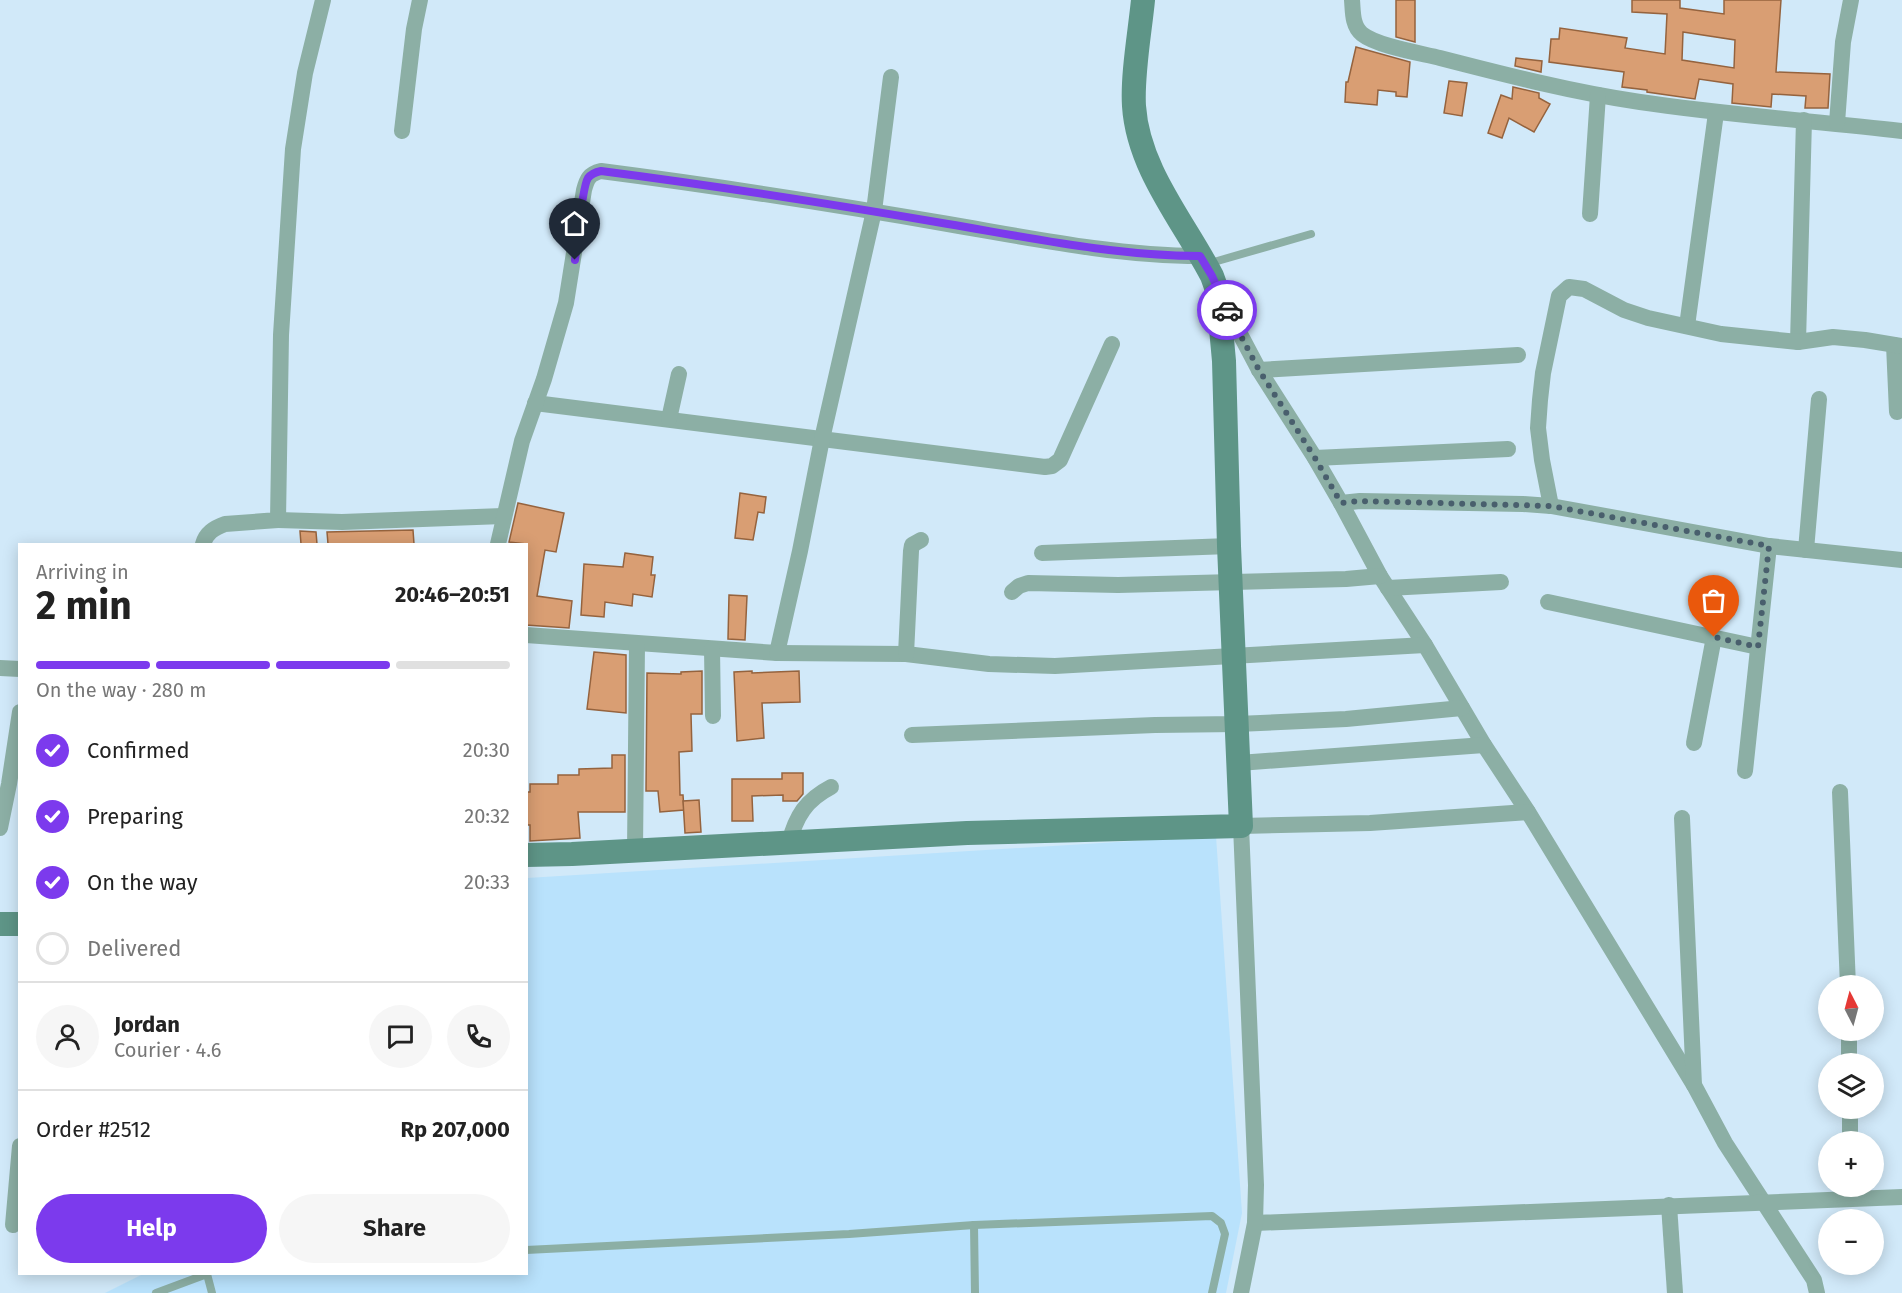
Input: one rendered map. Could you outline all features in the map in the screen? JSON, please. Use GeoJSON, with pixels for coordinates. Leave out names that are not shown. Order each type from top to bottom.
{"type":"FeatureCollection","features":[{"type":"Feature","properties":{"kind":"street"},"geometry":{"type":"LineString","coordinates":[[278,520],[281,335],[292,148],[305,73],[324,0]]}},
{"type":"Feature","properties":{"kind":"street"},"geometry":{"type":"LineString","coordinates":[[402,131],[414,29],[420,0]]}},
{"type":"Feature","properties":{"kind":"street"},"geometry":{"type":"LineString","coordinates":[[1143,0],[1134,105],[1140,139],[1152,170],[1203,260],[1259,370],[1315,458],[1384,582],[1694,1084],[1725,1143],[1814,1280],[1817,1293]]}},
{"type":"Feature","properties":{"kind":"street"},"geometry":{"type":"LineString","coordinates":[[1352,0],[1354,21],[1361,34],[1388,46],[1559,87],[1716,113],[1902,131]]}},
{"type":"Feature","properties":{"kind":"street"},"geometry":{"type":"LineString","coordinates":[[1837,123],[1843,42],[1851,0]]}},
{"type":"Feature","properties":{"kind":"street"},"geometry":{"type":"LineString","coordinates":[[777,653],[822,439],[874,212],[891,77]]}},
{"type":"Feature","properties":{"kind":"street"},"geometry":{"type":"LineString","coordinates":[[1590,214],[1598,95]]}},
{"type":"Feature","properties":{"kind":"street"},"geometry":{"type":"LineString","coordinates":[[1686,326],[1716,113]]}},
{"type":"Feature","properties":{"kind":"street"},"geometry":{"type":"LineString","coordinates":[[1798,342],[1804,120]]}},
{"type":"Feature","properties":{"kind":"street"},"geometry":{"type":"LineString","coordinates":[[498,543],[524,430],[536,403],[566,303],[584,190],[588,178],[594,173],[601,171],[673,180],[1133,252],[1203,260]]}},
{"type":"Feature","properties":{"kind":"street"},"geometry":{"type":"LineString","coordinates":[[1549,506],[1538,428],[1543,373],[1559,296],[1569,287],[1577,287],[1624,310],[1648,318],[1756,339],[1798,342],[1833,337],[1898,346],[1897,412]]}},
{"type":"Feature","properties":{"kind":"street"},"geometry":{"type":"LineString","coordinates":[[1217,290],[1224,361],[1229,546],[1256,1153],[1255,1223],[1241,1293]]}},
{"type":"Feature","properties":{"kind":"street"},"geometry":{"type":"LineString","coordinates":[[536,403],[1045,467],[1052,466],[1059,460],[1066,448],[1112,344]]}},
{"type":"Feature","properties":{"kind":"street"},"geometry":{"type":"LineString","coordinates":[[1259,370],[1518,355]]}},
{"type":"Feature","properties":{"kind":"street"},"geometry":{"type":"LineString","coordinates":[[669,419],[679,374]]}},
{"type":"Feature","properties":{"kind":"street"},"geometry":{"type":"LineString","coordinates":[[1806,550],[1820,399]]}},
{"type":"Feature","properties":{"kind":"street"},"geometry":{"type":"LineString","coordinates":[[1315,458],[1508,449]]}},
{"type":"Feature","properties":{"kind":"street"},"geometry":{"type":"LineString","coordinates":[[1341,503],[1360,501],[1549,506],[1769,546],[1902,560]]}},
{"type":"Feature","properties":{"kind":"street"},"geometry":{"type":"LineString","coordinates":[[204,543],[210,532],[225,524],[278,520],[342,522],[503,516]]}},
{"type":"Feature","properties":{"kind":"street"},"geometry":{"type":"LineString","coordinates":[[906,654],[911,551],[912,545],[921,540]]}},
{"type":"Feature","properties":{"kind":"street"},"geometry":{"type":"LineString","coordinates":[[1042,554],[1229,546]]}},
{"type":"Feature","properties":{"kind":"street"},"geometry":{"type":"LineString","coordinates":[[1745,771],[1769,546]]}},
{"type":"Feature","properties":{"kind":"street"},"geometry":{"type":"LineString","coordinates":[[1012,592],[1028,583],[1118,585],[1501,582]]}},
{"type":"Feature","properties":{"kind":"street"},"geometry":{"type":"LineString","coordinates":[[1548,602],[1758,647]]}},
{"type":"Feature","properties":{"kind":"street"},"geometry":{"type":"LineString","coordinates":[[528,635],[777,653],[906,654],[969,662],[1055,666],[1425,645]]}},
{"type":"Feature","properties":{"kind":"street"},"geometry":{"type":"LineString","coordinates":[[1694,743],[1714,637]]}},
{"type":"Feature","properties":{"kind":"street"},"geometry":{"type":"LineString","coordinates":[[635,851],[637,644]]}},
{"type":"Feature","properties":{"kind":"street"},"geometry":{"type":"LineString","coordinates":[[712,649],[713,716]]}},
{"type":"Feature","properties":{"kind":"street"},"geometry":{"type":"LineString","coordinates":[[0,668],[18,669]]}},
{"type":"Feature","properties":{"kind":"street"},"geometry":{"type":"LineString","coordinates":[[912,735],[1346,719],[1462,708]]}},
{"type":"Feature","properties":{"kind":"street"},"geometry":{"type":"LineString","coordinates":[[0,828],[18,725]]}},
{"type":"Feature","properties":{"kind":"street"},"geometry":{"type":"LineString","coordinates":[[1239,763],[1484,745]]}},
{"type":"Feature","properties":{"kind":"street"},"geometry":{"type":"LineString","coordinates":[[789,843],[794,823],[804,808],[818,794],[831,787]]}},
{"type":"Feature","properties":{"kind":"street"},"geometry":{"type":"LineString","coordinates":[[1840,792],[1848,975]]}},
{"type":"Feature","properties":{"kind":"street"},"geometry":{"type":"LineString","coordinates":[[528,855],[1000,832],[1370,823],[1528,812]]}},
{"type":"Feature","properties":{"kind":"street"},"geometry":{"type":"LineString","coordinates":[[1682,818],[1694,1084]]}},
{"type":"Feature","properties":{"kind":"street"},"geometry":{"type":"LineString","coordinates":[[0,924],[18,924]]}},
{"type":"Feature","properties":{"kind":"street"},"geometry":{"type":"LineString","coordinates":[[11,1225],[18,1164]]}},
{"type":"Feature","properties":{"kind":"street"},"geometry":{"type":"LineString","coordinates":[[1255,1223],[1764,1202],[1818,1196]]}},
{"type":"Feature","properties":{"kind":"street"},"geometry":{"type":"LineString","coordinates":[[1884,1196],[1902,1197]]}},
{"type":"Feature","properties":{"kind":"street"},"geometry":{"type":"LineString","coordinates":[[1670,1205],[1675,1293]]}},
{"type":"Feature","properties":{"kind":"lane"},"geometry":{"type":"LineString","coordinates":[[1203,260],[1311,234]]}},
{"type":"Feature","properties":{"kind":"lane"},"geometry":{"type":"LineString","coordinates":[[528,1250],[849,1234],[975,1225],[1212,1216],[1221,1223],[1225,1234],[1212,1293]]}},
{"type":"Feature","properties":{"kind":"lane"},"geometry":{"type":"LineString","coordinates":[[975,1225],[975,1293]]}},
{"type":"Feature","properties":{"kind":"lane"},"geometry":{"type":"LineString","coordinates":[[156,1293],[204,1275]]}},
{"type":"Feature","properties":{"kind":"lane"},"geometry":{"type":"LineString","coordinates":[[207,1275],[212,1293]]}},
{"type":"Feature","properties":{"kind":"shaded area"},"geometry":{"type":"Polygon","coordinates":[[[1216,836],[1242,1213],[1226,1293],[105,1293],[141,1275],[528,1275],[528,878],[1216,836]]]}},
{"type":"Feature","properties":{"kind":"building"},"geometry":{"type":"Polygon","coordinates":[[[1396,0],[1415,0],[1415,42],[1396,37],[1396,0]]]}},
{"type":"Feature","properties":{"kind":"building"},"geometry":{"type":"Polygon","coordinates":[[[1632,0],[1680,0],[1680,8],[1724,14],[1724,0],[1781,0],[1776,72],[1830,74],[1828,108],[1805,108],[1806,96],[1772,94],[1771,107],[1732,103],[1733,84],[1699,79],[1695,99],[1647,92],[1647,90],[1622,87],[1624,72],[1549,62],[1551,39],[1559,39],[1560,28],[1627,38],[1625,48],[1665,54],[1667,14],[1632,12],[1632,0]],[[1683,32],[1682,60],[1734,68],[1735,40],[1683,32]]]}},
{"type":"Feature","properties":{"kind":"building"},"geometry":{"type":"Polygon","coordinates":[[[1356,47],[1410,62],[1407,97],[1396,96],[1396,92],[1378,90],[1377,105],[1345,102],[1346,82],[1348,82],[1356,47]]]}},
{"type":"Feature","properties":{"kind":"building"},"geometry":{"type":"Polygon","coordinates":[[[1516,58],[1542,61],[1541,72],[1515,66],[1516,58]]]}},
{"type":"Feature","properties":{"kind":"building"},"geometry":{"type":"Polygon","coordinates":[[[1449,81],[1467,83],[1462,116],[1444,113],[1449,81]]]}},
{"type":"Feature","properties":{"kind":"building"},"geometry":{"type":"Polygon","coordinates":[[[1513,87],[1539,93],[1539,98],[1550,104],[1534,132],[1509,118],[1502,138],[1488,133],[1501,95],[1512,99],[1513,87]]]}},
{"type":"Feature","properties":{"kind":"building"},"geometry":{"type":"Polygon","coordinates":[[[740,493],[766,497],[764,513],[758,512],[753,540],[735,538],[740,493]]]}},
{"type":"Feature","properties":{"kind":"building"},"geometry":{"type":"Polygon","coordinates":[[[518,503],[564,513],[556,552],[545,550],[537,596],[572,601],[569,628],[528,625],[528,543],[509,542],[518,503]]]}},
{"type":"Feature","properties":{"kind":"building"},"geometry":{"type":"Polygon","coordinates":[[[413,530],[414,543],[328,543],[327,532],[413,530]]]}},
{"type":"Feature","properties":{"kind":"building"},"geometry":{"type":"Polygon","coordinates":[[[300,531],[316,532],[317,543],[301,543],[300,531]]]}},
{"type":"Feature","properties":{"kind":"building"},"geometry":{"type":"Polygon","coordinates":[[[625,553],[653,557],[651,575],[655,575],[652,597],[633,594],[632,606],[605,602],[604,617],[581,615],[584,564],[623,567],[625,553]]]}},
{"type":"Feature","properties":{"kind":"building"},"geometry":{"type":"Polygon","coordinates":[[[729,595],[747,596],[745,640],[728,639],[729,595]]]}},
{"type":"Feature","properties":{"kind":"building"},"geometry":{"type":"Polygon","coordinates":[[[594,652],[626,655],[626,713],[587,709],[594,652]]]}},
{"type":"Feature","properties":{"kind":"building"},"geometry":{"type":"Polygon","coordinates":[[[702,671],[702,714],[691,714],[692,751],[679,752],[680,795],[683,795],[684,810],[660,812],[658,791],[646,791],[647,673],[681,674],[681,672],[702,671]]]}},
{"type":"Feature","properties":{"kind":"building"},"geometry":{"type":"Polygon","coordinates":[[[752,671],[752,673],[799,671],[800,702],[762,703],[764,738],[737,741],[734,672],[752,671]]]}},
{"type":"Feature","properties":{"kind":"building"},"geometry":{"type":"Polygon","coordinates":[[[612,755],[625,755],[625,812],[578,812],[580,838],[530,841],[528,792],[530,792],[530,784],[558,784],[558,775],[579,775],[579,769],[612,768],[612,755]]]}},
{"type":"Feature","properties":{"kind":"building"},"geometry":{"type":"Polygon","coordinates":[[[782,773],[803,773],[803,794],[797,801],[783,801],[783,795],[752,796],[753,821],[732,821],[732,779],[782,779],[782,773]]]}},
{"type":"Feature","properties":{"kind":"building"},"geometry":{"type":"Polygon","coordinates":[[[699,800],[701,832],[685,833],[683,801],[699,800]]]}},
{"type":"Feature","properties":{"kind":"way so far"},"geometry":{"type":"LineString","coordinates":[[1227,310],[1259,370],[1341,503],[1360,501],[1551,506],[1769,546],[1758,647],[1714,637]]}},
{"type":"Feature","properties":{"kind":"route"},"geometry":{"type":"LineString","coordinates":[[575,260],[584,190],[588,178],[601,171],[673,180],[1067,243],[1153,255],[1200,256],[1227,310]]}}]}
